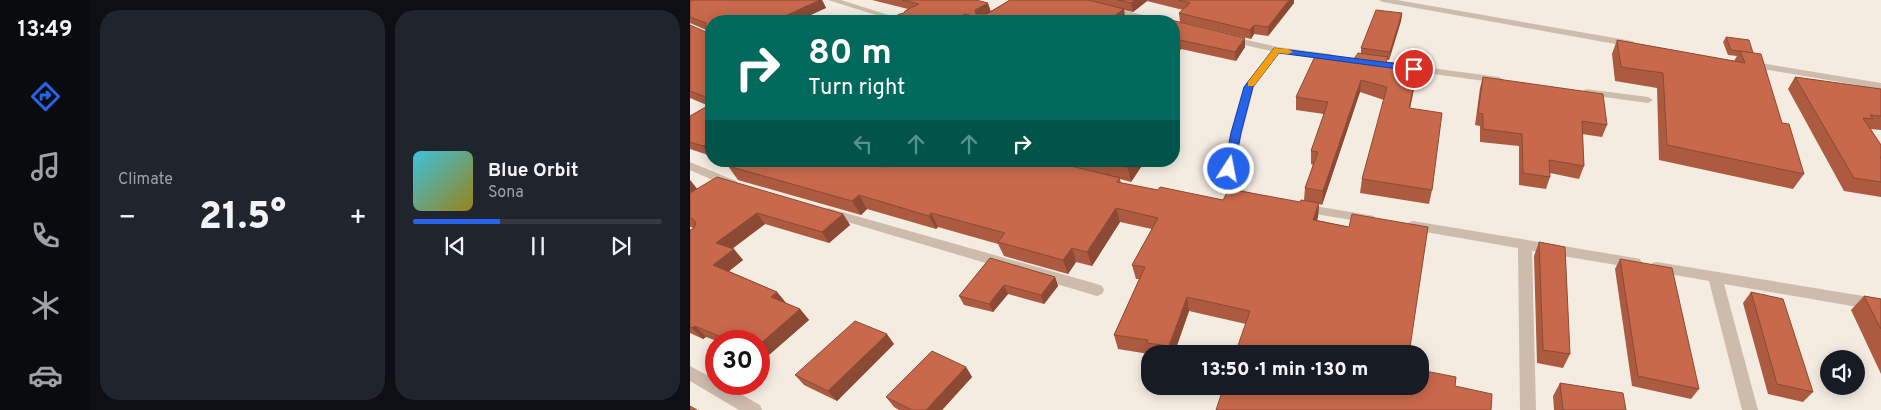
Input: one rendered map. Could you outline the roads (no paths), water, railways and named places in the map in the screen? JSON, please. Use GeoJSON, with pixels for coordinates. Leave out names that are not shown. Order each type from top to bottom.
{"type":"FeatureCollection","features":[{"type":"Feature","properties":{"kind":"street"},"geometry":{"type":"LineString","coordinates":[[832,0],[883,15]]}},
{"type":"Feature","properties":{"kind":"street"},"geometry":{"type":"LineString","coordinates":[[1383,0],[1647,46]]}},
{"type":"Feature","properties":{"kind":"street"},"geometry":{"type":"LineString","coordinates":[[1103,8],[1132,15]]}},
{"type":"Feature","properties":{"kind":"street"},"geometry":{"type":"LineString","coordinates":[[1221,37],[1277,50],[1345,59]]}},
{"type":"Feature","properties":{"kind":"street"},"geometry":{"type":"LineString","coordinates":[[1261,201],[1236,190],[1229,169],[1248,87],[1277,50]]}},
{"type":"Feature","properties":{"kind":"street"},"geometry":{"type":"LineString","coordinates":[[1735,61],[1881,86]]}},
{"type":"Feature","properties":{"kind":"street"},"geometry":{"type":"LineString","coordinates":[[1394,66],[1511,82]]}},
{"type":"Feature","properties":{"kind":"street"},"geometry":{"type":"LineString","coordinates":[[1580,91],[1648,100]]}},
{"type":"Feature","properties":{"kind":"street"},"geometry":{"type":"LineString","coordinates":[[690,166],[724,182],[744,187]]}},
{"type":"Feature","properties":{"kind":"street"},"geometry":{"type":"LineString","coordinates":[[711,190],[740,171]]}},
{"type":"Feature","properties":{"kind":"street"},"geometry":{"type":"LineString","coordinates":[[1290,206],[1378,220]]}},
{"type":"Feature","properties":{"kind":"street"},"geometry":{"type":"LineString","coordinates":[[820,209],[1097,290]]}},
{"type":"Feature","properties":{"kind":"street"},"geometry":{"type":"LineString","coordinates":[[1398,224],[1881,305]]}},
{"type":"Feature","properties":{"kind":"street"},"geometry":{"type":"LineString","coordinates":[[1524,245],[1528,410]]}},
{"type":"Feature","properties":{"kind":"street"},"geometry":{"type":"LineString","coordinates":[[1715,277],[1750,410]]}},
{"type":"Feature","properties":{"kind":"street"},"geometry":{"type":"LineString","coordinates":[[690,373],[754,410]]}}]}
